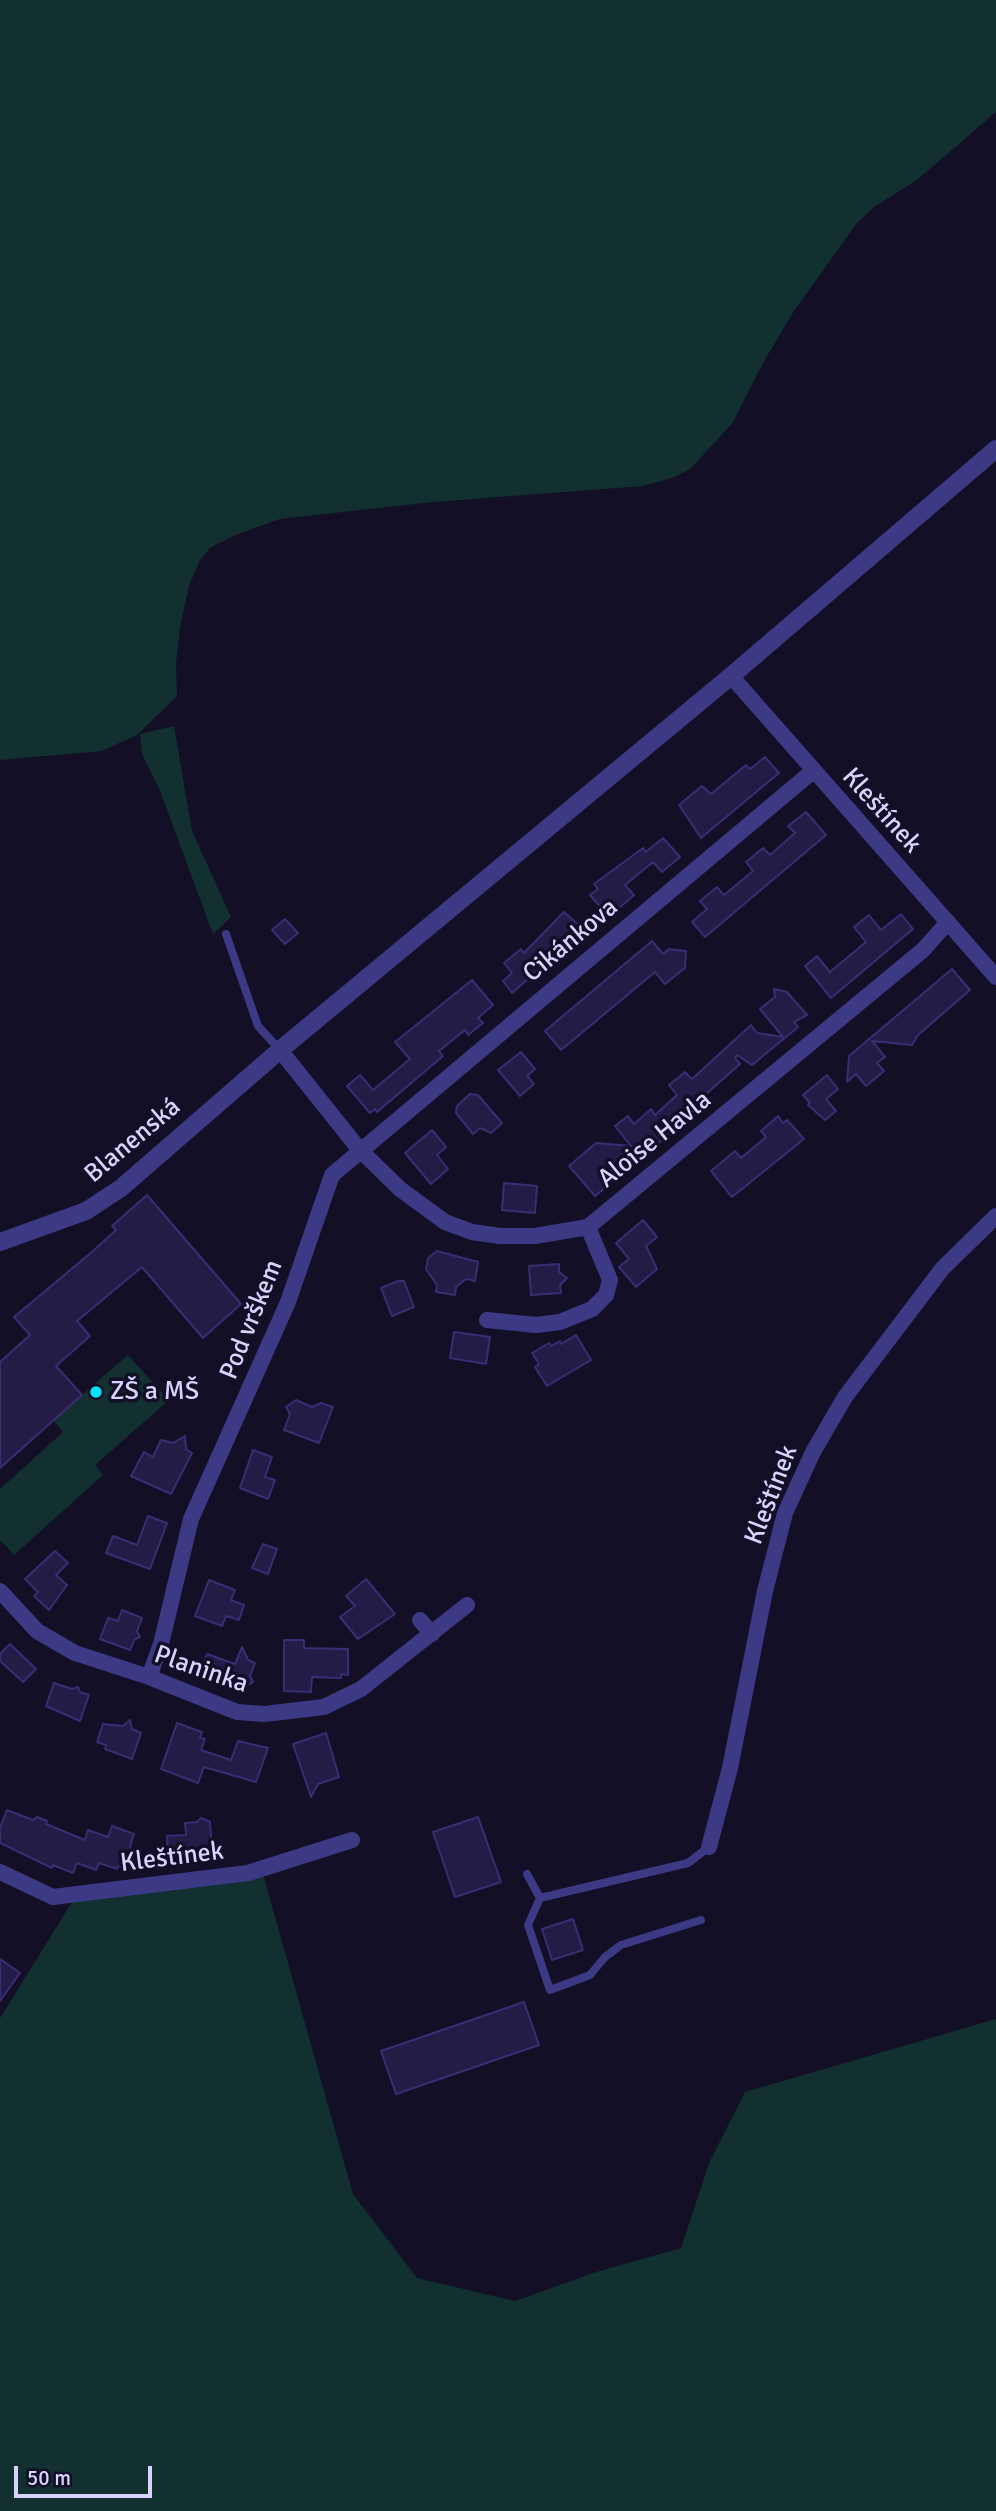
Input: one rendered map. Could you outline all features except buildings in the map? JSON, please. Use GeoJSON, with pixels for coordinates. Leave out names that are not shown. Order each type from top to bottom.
{"type":"FeatureCollection","features":[{"type":"Feature","properties":{"kind":"street","name":"Blanenská"},"geometry":{"type":"LineString","coordinates":[[0,1242],[102,1203],[280,1050],[731,676],[996,449]]}},
{"type":"Feature","properties":{"kind":"street","name":"Kleštínek"},"geometry":{"type":"LineString","coordinates":[[731,676],[996,977]]}},
{"type":"Feature","properties":{"kind":"street","name":"Cikánkova"},"geometry":{"type":"LineString","coordinates":[[359,1149],[813,771]]}},
{"type":"Feature","properties":{"kind":"street","name":"Aloise Havla"},"geometry":{"type":"LineString","coordinates":[[359,1149],[422,1208],[445,1222],[472,1232],[535,1236],[588,1227],[923,950],[948,922]]}},
{"type":"Feature","properties":{"kind":"street"},"geometry":{"type":"LineString","coordinates":[[280,1050],[359,1149]]}},
{"type":"Feature","properties":{"kind":"street","name":"Pod vrškem"},"geometry":{"type":"LineString","coordinates":[[149,1677],[161,1644],[191,1519],[288,1302],[332,1175],[359,1149]]}},
{"type":"Feature","properties":{"kind":"street","name":"Kleštínek"},"geometry":{"type":"LineString","coordinates":[[709,1847],[730,1768],[768,1578],[785,1513],[813,1452],[845,1397],[942,1269],[996,1216]]}},
{"type":"Feature","properties":{"kind":"street"},"geometry":{"type":"LineString","coordinates":[[487,1320],[536,1325],[560,1322],[592,1309],[606,1295],[610,1280],[588,1227]]}},
{"type":"Feature","properties":{"kind":"street","name":"Planinka"},"geometry":{"type":"LineString","coordinates":[[0,1591],[37,1631],[65,1647],[237,1712],[290,1713],[324,1707],[361,1689],[467,1605]]}},
{"type":"Feature","properties":{"kind":"street"},"geometry":{"type":"LineString","coordinates":[[420,1620],[432,1634]]}},
{"type":"Feature","properties":{"kind":"street","name":"Kleštínek"},"geometry":{"type":"LineString","coordinates":[[0,1871],[53,1897],[248,1873],[352,1840]]}},
{"type":"Feature","properties":{"kind":"lane"},"geometry":{"type":"LineString","coordinates":[[226,933],[258,1026],[280,1050]]}},
{"type":"Feature","properties":{"kind":"lane"},"geometry":{"type":"LineString","coordinates":[[540,1898],[688,1863],[709,1847]]}},
{"type":"Feature","properties":{"kind":"lane"},"geometry":{"type":"LineString","coordinates":[[527,1874],[540,1898]]}},
{"type":"Feature","properties":{"kind":"lane"},"geometry":{"type":"LineString","coordinates":[[540,1898],[528,1924],[551,1990],[590,1975],[605,1957],[621,1945],[701,1920]]}},
{"type":"Feature","properties":{"kind":"green space"},"geometry":{"type":"Polygon","coordinates":[[[0,0],[996,0],[996,112],[917,180],[874,207],[857,223],[794,311],[764,361],[732,424],[690,469],[675,477],[643,486],[433,502],[280,519],[233,536],[210,548],[200,560],[189,586],[180,628],[176,663],[177,696],[137,735],[102,751],[0,760],[0,0]]]}},
{"type":"Feature","properties":{"kind":"green space"},"geometry":{"type":"Polygon","coordinates":[[[174,726],[192,831],[231,917],[213,934],[160,791],[142,754],[140,734],[174,726]]]}},
{"type":"Feature","properties":{"kind":"green space"},"geometry":{"type":"Polygon","coordinates":[[[128,1355],[169,1400],[95,1465],[103,1475],[14,1555],[0,1540],[0,1489],[63,1432],[53,1420],[128,1355]]]}},
{"type":"Feature","properties":{"kind":"green space"},"geometry":{"type":"Polygon","coordinates":[[[261,1867],[353,2194],[417,2278],[515,2301],[596,2272],[681,2248],[709,2163],[745,2092],[996,2019],[996,2511],[0,2511],[0,2018],[82,1886],[261,1867]]]}},
{"type":"Feature","properties":{"kind":"place","name":"ZŠ a MŠ"},"geometry":{"type":"Point","coordinates":[96,1392]}}]}
